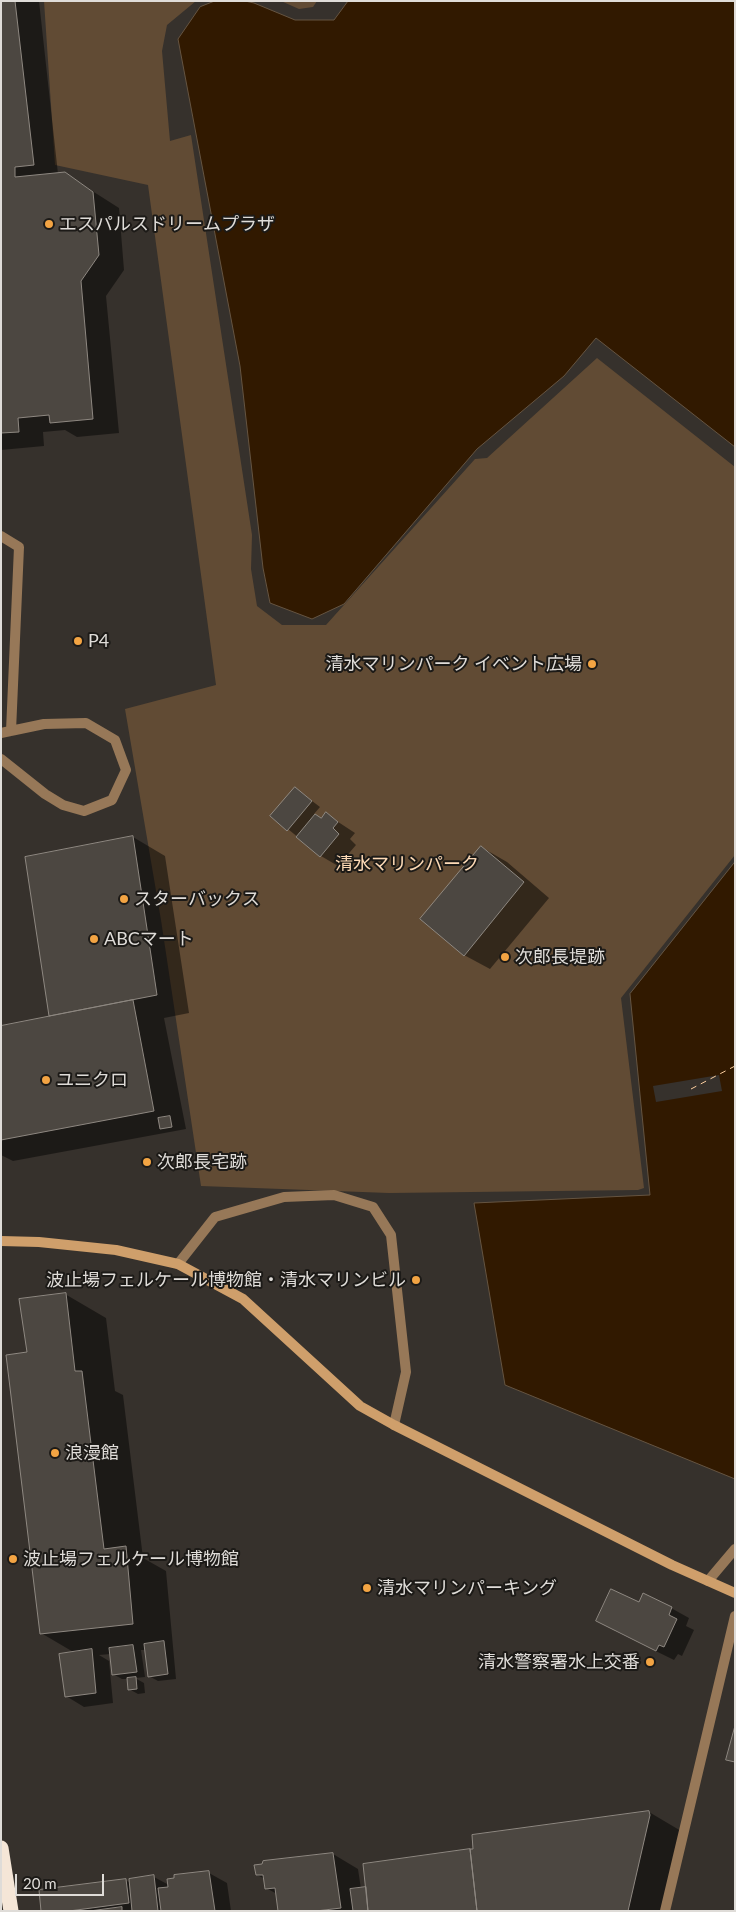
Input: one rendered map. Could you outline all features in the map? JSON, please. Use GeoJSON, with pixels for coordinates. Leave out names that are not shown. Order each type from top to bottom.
{"type":"FeatureCollection","features":[{"type":"Feature","properties":{"kind":"highway"},"geometry":{"type":"LineString","coordinates":[[1,1848],[11,1911]]}},
{"type":"Feature","properties":{"kind":"street"},"geometry":{"type":"LineString","coordinates":[[1,536],[19,547],[6,732],[44,724],[86,723],[115,740],[126,770],[112,800],[84,810],[63,805],[45,794],[1,759]]}},
{"type":"Feature","properties":{"kind":"street"},"geometry":{"type":"LineString","coordinates":[[178,1264],[215,1217],[284,1197],[334,1195],[373,1207],[391,1235],[406,1372],[394,1425]]}},
{"type":"Feature","properties":{"kind":"street"},"geometry":{"type":"LineString","coordinates":[[1,1241],[40,1242],[116,1250],[178,1264],[243,1299],[360,1406],[672,1566],[735,1593]]}},
{"type":"Feature","properties":{"kind":"street"},"geometry":{"type":"LineString","coordinates":[[708,1581],[735,1549]]}},
{"type":"Feature","properties":{"kind":"street"},"geometry":{"type":"LineString","coordinates":[[665,1911],[735,1616]]}},
{"type":"Feature","properties":{"kind":"green space","name":"清水マリンパーク"},"geometry":{"type":"Polygon","coordinates":[[[44,1],[196,1],[167,25],[162,51],[170,141],[191,135],[252,535],[251,569],[257,606],[282,625],[326,625],[475,459],[487,458],[597,358],[735,467],[735,855],[621,998],[644,1188],[638,1190],[389,1193],[201,1186],[161,920],[125,709],[216,685],[148,185],[55,165],[44,1]]]}},
{"type":"Feature","properties":{"kind":"green space"},"geometry":{"type":"Polygon","coordinates":[[[281,1],[317,1],[313,7],[299,9],[281,1]]]}},
{"type":"Feature","properties":{"kind":"shaded area"},"geometry":{"type":"Polygon","coordinates":[[[215,1],[245,1],[254,3],[295,20],[334,20],[348,1],[735,1],[735,447],[596,338],[564,376],[477,449],[344,604],[312,619],[270,603],[263,568],[240,366],[178,39],[200,7],[215,1]]]}},
{"type":"Feature","properties":{"kind":"shaded area"},"geometry":{"type":"Polygon","coordinates":[[[735,862],[735,1479],[505,1385],[474,1203],[650,1195],[630,994],[735,862]]]}},
{"type":"Feature","properties":{"kind":"pier"},"geometry":{"type":"Polygon","coordinates":[[[719,1075],[722,1091],[656,1102],[653,1086],[719,1075]]]}},
{"type":"Feature","properties":{"kind":"building","name":"エスパルスドリームプラザ"},"geometry":{"type":"Polygon","coordinates":[[[1,1],[15,1],[34,165],[15,167],[15,177],[65,172],[93,192],[99,255],[81,281],[93,419],[50,423],[49,415],[18,418],[19,432],[1,433],[1,1]]]}},
{"type":"Feature","properties":{"kind":"building"},"geometry":{"type":"Polygon","coordinates":[[[295,787],[312,801],[287,831],[270,816],[295,787]]]}},
{"type":"Feature","properties":{"kind":"building"},"geometry":{"type":"Polygon","coordinates":[[[326,812],[338,822],[333,828],[339,834],[320,857],[296,837],[315,814],[321,818],[326,812]]]}},
{"type":"Feature","properties":{"kind":"building"},"geometry":{"type":"Polygon","coordinates":[[[133,836],[157,995],[49,1016],[25,857],[133,836]]]}},
{"type":"Feature","properties":{"kind":"building"},"geometry":{"type":"Polygon","coordinates":[[[481,846],[524,882],[464,956],[420,919],[481,846]]]}},
{"type":"Feature","properties":{"kind":"building"},"geometry":{"type":"Polygon","coordinates":[[[133,1000],[154,1111],[1,1140],[1,1026],[133,1000]]]}},
{"type":"Feature","properties":{"kind":"building"},"geometry":{"type":"Polygon","coordinates":[[[170,1116],[172,1127],[160,1129],[158,1118],[170,1116]]]}},
{"type":"Feature","properties":{"kind":"building","name":"浪漫館"},"geometry":{"type":"Polygon","coordinates":[[[66,1293],[75,1371],[82,1371],[104,1549],[126,1546],[133,1624],[40,1634],[6,1355],[27,1352],[19,1299],[66,1293]]]}},
{"type":"Feature","properties":{"kind":"building"},"geometry":{"type":"Polygon","coordinates":[[[611,1589],[639,1602],[643,1593],[672,1607],[669,1615],[677,1619],[664,1647],[659,1645],[656,1651],[596,1621],[611,1589]]]}},
{"type":"Feature","properties":{"kind":"building"},"geometry":{"type":"Polygon","coordinates":[[[164,1641],[168,1674],[148,1677],[144,1644],[164,1641]]]}},
{"type":"Feature","properties":{"kind":"building"},"geometry":{"type":"Polygon","coordinates":[[[133,1645],[137,1672],[112,1675],[109,1648],[133,1645]]]}},
{"type":"Feature","properties":{"kind":"building"},"geometry":{"type":"Polygon","coordinates":[[[92,1649],[96,1693],[65,1697],[59,1654],[92,1649]]]}},
{"type":"Feature","properties":{"kind":"building"},"geometry":{"type":"Polygon","coordinates":[[[136,1677],[137,1689],[128,1690],[127,1678],[136,1677]]]}},
{"type":"Feature","properties":{"kind":"building"},"geometry":{"type":"Polygon","coordinates":[[[735,1726],[735,1762],[726,1760],[735,1726]]]}},
{"type":"Feature","properties":{"kind":"building"},"geometry":{"type":"Polygon","coordinates":[[[649,1811],[650,1815],[628,1911],[477,1911],[470,1849],[473,1849],[472,1835],[649,1811]]]}},
{"type":"Feature","properties":{"kind":"building"},"geometry":{"type":"Polygon","coordinates":[[[470,1849],[477,1911],[368,1911],[363,1864],[470,1849]]]}},
{"type":"Feature","properties":{"kind":"building"},"geometry":{"type":"Polygon","coordinates":[[[333,1853],[341,1908],[316,1911],[278,1911],[275,1888],[265,1889],[263,1875],[256,1875],[254,1865],[262,1864],[263,1861],[333,1853]]]}},
{"type":"Feature","properties":{"kind":"building"},"geometry":{"type":"Polygon","coordinates":[[[209,1871],[215,1911],[161,1911],[158,1888],[168,1887],[167,1879],[174,1878],[174,1875],[209,1871]]]}},
{"type":"Feature","properties":{"kind":"building"},"geometry":{"type":"Polygon","coordinates":[[[154,1875],[158,1911],[132,1911],[129,1879],[154,1875]]]}},
{"type":"Feature","properties":{"kind":"building"},"geometry":{"type":"Polygon","coordinates":[[[126,1879],[129,1903],[69,1911],[41,1911],[39,1890],[126,1879]]]}},
{"type":"Feature","properties":{"kind":"building"},"geometry":{"type":"Polygon","coordinates":[[[366,1887],[368,1911],[353,1911],[350,1889],[366,1887]]]}},
{"type":"Feature","properties":{"kind":"building"},"geometry":{"type":"Polygon","coordinates":[[[122,1907],[122,1911],[90,1911],[122,1907]]]}},
{"type":"Feature","properties":{"kind":"ferry route"},"geometry":{"type":"LineString","coordinates":[[691,1089],[735,1066]]}},
{"type":"Feature","properties":{"kind":"place","name":"エスパルスドリームプラザ"},"geometry":{"type":"Point","coordinates":[49,224]}},
{"type":"Feature","properties":{"kind":"place","name":"P4"},"geometry":{"type":"Point","coordinates":[78,641]}},
{"type":"Feature","properties":{"kind":"place","name":"清水マリンパーク イベント広場"},"geometry":{"type":"Point","coordinates":[592,664]}},
{"type":"Feature","properties":{"kind":"place","name":"スターバックス"},"geometry":{"type":"Point","coordinates":[124,899]}},
{"type":"Feature","properties":{"kind":"place","name":"ABCマート"},"geometry":{"type":"Point","coordinates":[94,939]}},
{"type":"Feature","properties":{"kind":"place","name":"次郎長堤跡"},"geometry":{"type":"Point","coordinates":[505,957]}},
{"type":"Feature","properties":{"kind":"place","name":"ユニクロ"},"geometry":{"type":"Point","coordinates":[46,1080]}},
{"type":"Feature","properties":{"kind":"place","name":"次郎長宅跡"},"geometry":{"type":"Point","coordinates":[147,1162]}},
{"type":"Feature","properties":{"kind":"place","name":"波止場フェルケール博物館・清水マリンビル"},"geometry":{"type":"Point","coordinates":[416,1280]}},
{"type":"Feature","properties":{"kind":"place","name":"浪漫館"},"geometry":{"type":"Point","coordinates":[55,1453]}},
{"type":"Feature","properties":{"kind":"place","name":"波止場フェルケール博物館"},"geometry":{"type":"Point","coordinates":[13,1559]}},
{"type":"Feature","properties":{"kind":"place","name":"清水マリンパーキング"},"geometry":{"type":"Point","coordinates":[367,1588]}},
{"type":"Feature","properties":{"kind":"place","name":"清水警察署水上交番"},"geometry":{"type":"Point","coordinates":[650,1662]}}]}
